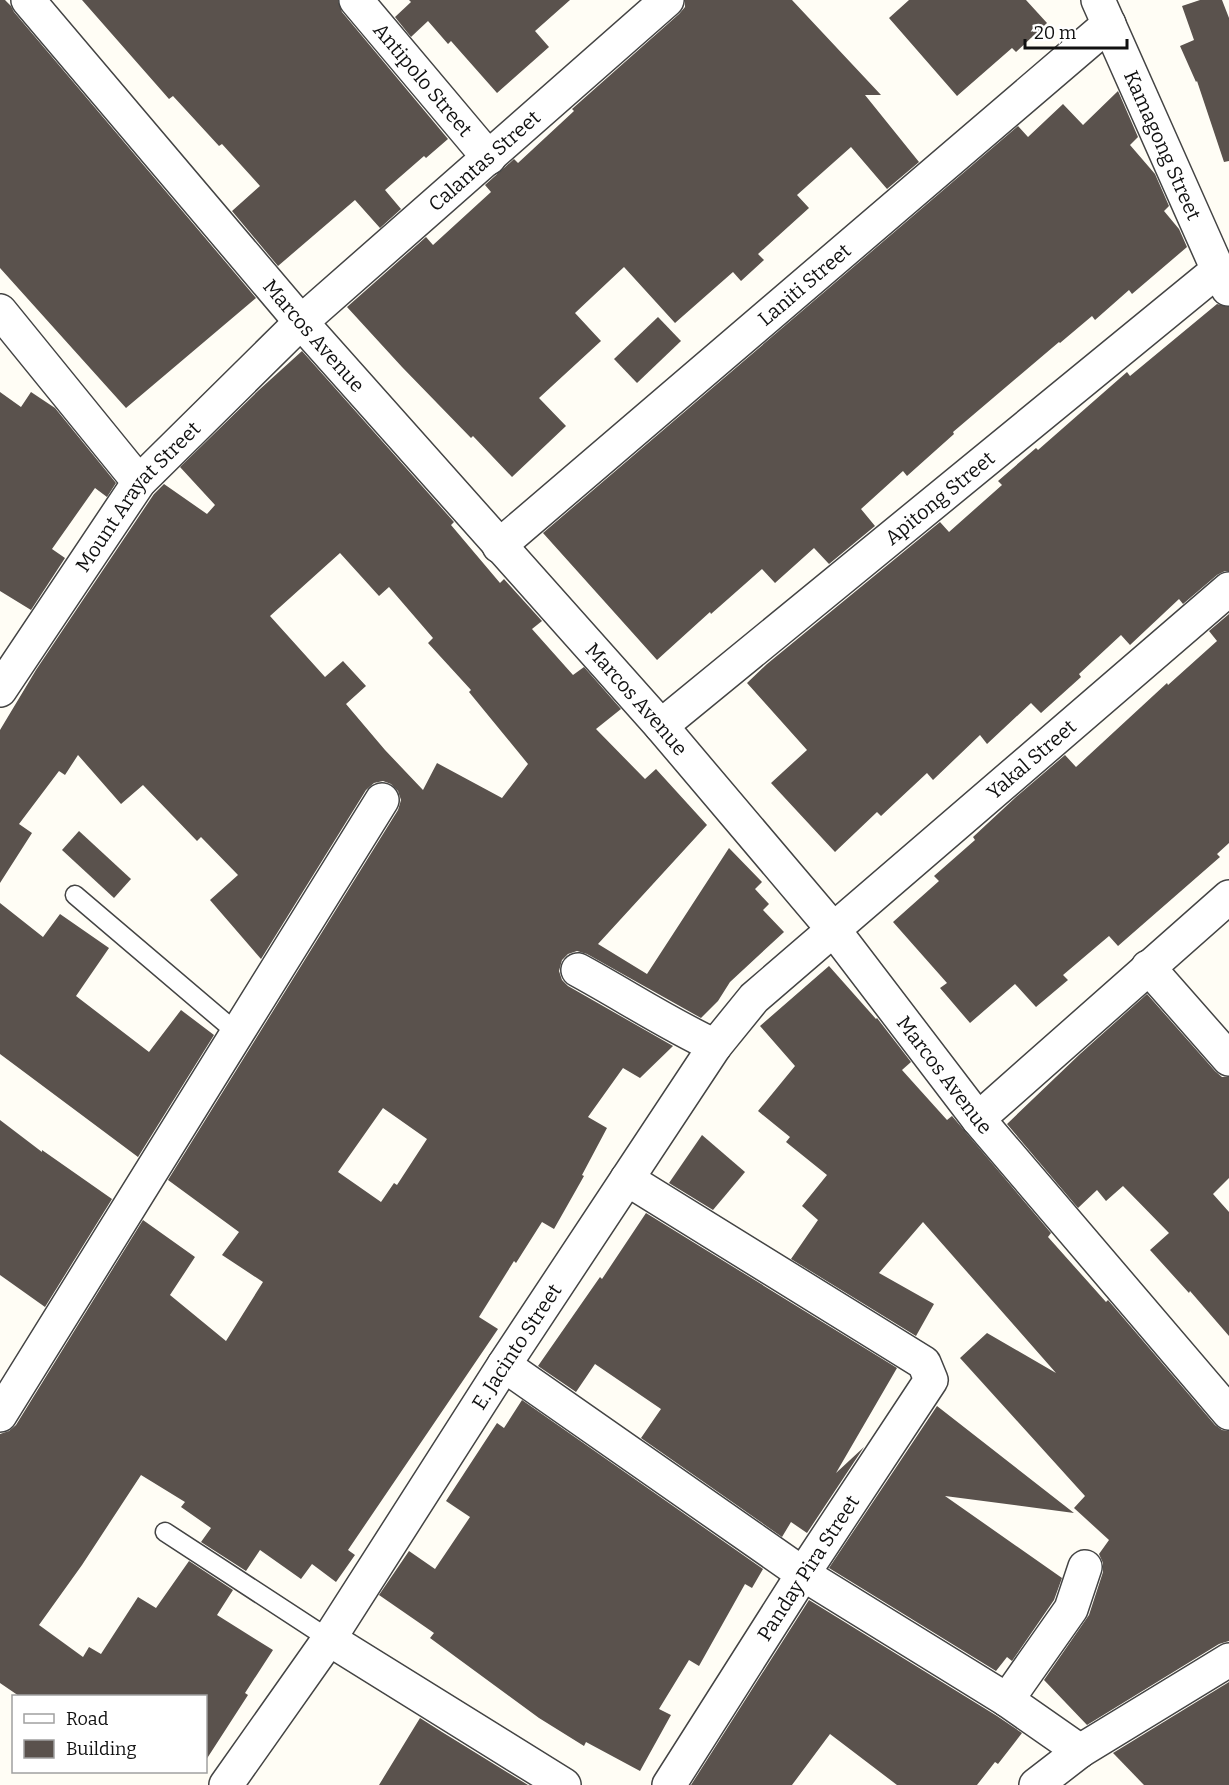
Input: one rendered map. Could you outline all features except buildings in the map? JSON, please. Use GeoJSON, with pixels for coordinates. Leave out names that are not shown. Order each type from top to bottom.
{"type":"FeatureCollection","features":[{"type":"Feature","properties":{"kind":"street","name":"Marcos Avenue"},"geometry":{"type":"LineString","coordinates":[[28,0],[301,322],[661,726],[833,929],[978,1119],[1229,1413]]}},
{"type":"Feature","properties":{"kind":"street","name":"Antipolo Street"},"geometry":{"type":"LineString","coordinates":[[356,0],[489,158]]}},
{"type":"Feature","properties":{"kind":"street","name":"Calantas Street"},"geometry":{"type":"LineString","coordinates":[[301,322],[667,0]]}},
{"type":"Feature","properties":{"kind":"street","name":"Kamagong Street"},"geometry":{"type":"LineString","coordinates":[[1104,12],[1223,280]]}},
{"type":"Feature","properties":{"kind":"street","name":"Laniti Street"},"geometry":{"type":"LineString","coordinates":[[499,546],[1104,12]]}},
{"type":"Feature","properties":{"kind":"street","name":"Apitong Street"},"geometry":{"type":"LineString","coordinates":[[661,726],[1223,280]]}},
{"type":"Feature","properties":{"kind":"street","name":"Mount Arayat Street"},"geometry":{"type":"LineString","coordinates":[[0,690],[139,482],[301,322]]}},
{"type":"Feature","properties":{"kind":"street"},"geometry":{"type":"LineString","coordinates":[[3,324],[139,482]]}},
{"type":"Feature","properties":{"kind":"street","name":"Yakal Street"},"geometry":{"type":"LineString","coordinates":[[833,929],[1229,589]]}},
{"type":"Feature","properties":{"kind":"street"},"geometry":{"type":"LineString","coordinates":[[0,1415],[382,800]]}},
{"type":"Feature","properties":{"kind":"street"},"geometry":{"type":"LineString","coordinates":[[978,1119],[1229,897]]}},
{"type":"Feature","properties":{"kind":"street","name":"E. Jacinto Street"},"geometry":{"type":"LineString","coordinates":[[226,1785],[329,1639],[504,1365],[715,1046],[754,998],[833,929]]}},
{"type":"Feature","properties":{"kind":"street"},"geometry":{"type":"LineString","coordinates":[[1148,967],[1229,1059]]}},
{"type":"Feature","properties":{"kind":"street"},"geometry":{"type":"LineString","coordinates":[[578,970],[715,1046]]}},
{"type":"Feature","properties":{"kind":"street","name":"Panday Pira Street"},"geometry":{"type":"LineString","coordinates":[[627,1179],[924,1363],[931,1380],[803,1574],[669,1785]]}},
{"type":"Feature","properties":{"kind":"street"},"geometry":{"type":"LineString","coordinates":[[504,1365],[803,1574],[1007,1700],[1080,1751]]}},
{"type":"Feature","properties":{"kind":"street"},"geometry":{"type":"LineString","coordinates":[[1007,1700],[1071,1609],[1085,1566]]}},
{"type":"Feature","properties":{"kind":"street"},"geometry":{"type":"LineString","coordinates":[[329,1639],[564,1785]]}},
{"type":"Feature","properties":{"kind":"street"},"geometry":{"type":"LineString","coordinates":[[1036,1785],[1080,1751],[1229,1660]]}},
{"type":"Feature","properties":{"kind":"lane"},"geometry":{"type":"LineString","coordinates":[[75,895],[236,1032]]}},
{"type":"Feature","properties":{"kind":"lane"},"geometry":{"type":"LineString","coordinates":[[165,1532],[329,1639]]}}]}
